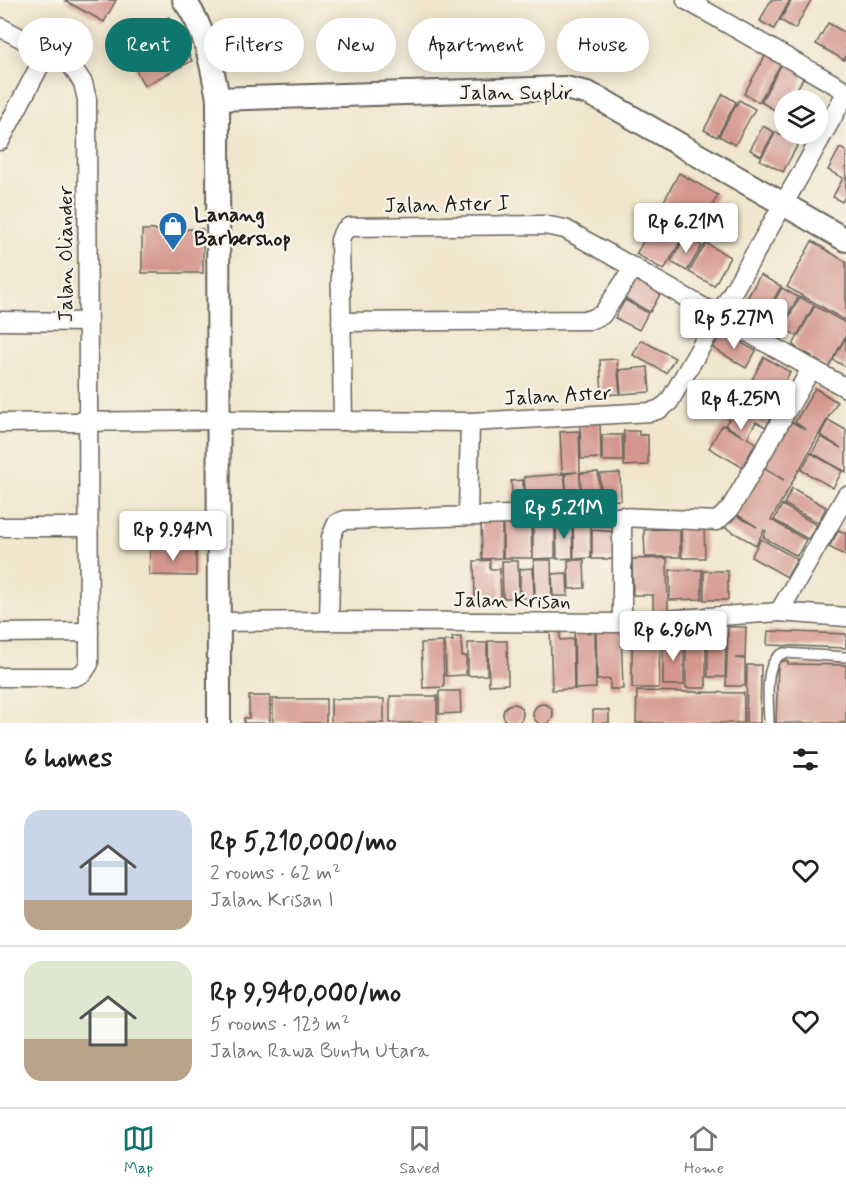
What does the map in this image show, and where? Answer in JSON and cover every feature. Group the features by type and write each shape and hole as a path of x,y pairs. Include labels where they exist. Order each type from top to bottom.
{"street":[{"path":"184,0 194,13 212,63 218,99 219,723"},
{"path":"686,0 846,92"},
{"name":"Jalan Oliander","path":"0,27 18,37"},
{"path":"0,141 36,72"},
{"name":"Jalan Oliander","path":"0,677 74,677 83,673 89,664 87,99 77,72"},
{"name":"Jalan Suplir","path":"218,99 565,88 577,90 602,100 846,240"},
{"name":"Jalan Aster","path":"0,423 217,420 470,422 651,412 660,409 669,402 846,92"},
{"name":"Jalan Aster I","path":"343,421 340,240 343,232 349,227 555,225 578,234 846,388"},
{"path":"341,322 589,320 602,315 634,267"},
{"path":"0,321 88,322"},
{"path":"329,621 331,537 337,523 345,520 468,515 622,516 712,522 722,518 730,509 811,369"},
{"path":"468,515 470,422"},
{"path":"779,612 846,496"},
{"path":"622,516 622,623"},
{"path":"0,527 89,527"},
{"name":"Jalan Krisan","path":"218,622 622,623 779,612 846,617"},
{"path":"0,633 89,632"}],"lane":[{"path":"769,723 770,668 778,655 784,653 846,657"}],"building":[{"path":"64,0 116,0 104,22"},
{"path":"771,0 790,0 774,29 760,21"},
{"path":"792,0 811,0 795,29 780,20"},
{"path":"828,23 846,33 844,60 816,44"},
{"path":"768,51 783,60 759,102 744,94"},
{"path":"784,60 807,71 797,90 774,90 774,110 761,102"},
{"path":"137,72 171,72 144,86"},
{"path":"723,94 736,102 717,137 704,130"},
{"path":"739,100 755,109 735,145 719,136"},
{"path":"763,126 774,132 761,156 750,150"},
{"path":"774,136 774,144 798,144 783,172 760,160"},
{"path":"840,148 846,151 846,194 842,202 833,197 843,178 828,170"},
{"path":"679,173 718,195 703,223 664,201"},
{"path":"658,216 686,232 664,270 636,254"},
{"name":"Lanang Barbershop","path":"203,229 203,273 142,273 142,230"},
{"path":"685,236 702,246 687,271 671,262"},
{"path":"812,241 846,262 846,321 787,287"},
{"path":"706,243 730,257 714,286 689,272"},
{"path":"760,275 781,286 764,318 743,306"},
{"path":"630,276 661,293 650,312 619,295"},
{"path":"782,288 798,297 781,327 765,318"},
{"path":"800,297 814,305 797,336 783,328"},
{"path":"625,300 648,313 639,330 615,318"},
{"path":"815,306 846,323 846,335 828,368 810,358 812,356 806,353 804,357 795,352 797,348 793,345"},
{"path":"722,332 756,351 746,368 713,348"},
{"path":"846,337 846,367 833,360"},
{"path":"641,340 675,358 666,373 633,355"},
{"path":"764,357 790,372 779,392 784,395 776,410 745,393"},
{"path":"617,359 620,394 602,395 600,360"},
{"path":"648,367 650,392 621,394 619,370"},
{"path":"815,388 837,402 771,520 806,540 797,556 763,537 766,531 764,530 756,545 722,526 730,512 757,527 731,511 758,465 784,480 760,465 785,418 806,430 795,422"},
{"path":"745,395 775,411 766,427 756,422 747,438 756,443 742,467 709,448 722,425 744,437 725,425"},
{"path":"828,420 846,430 846,472 812,453 821,437 841,448 820,435"},
{"path":"600,421 601,458 581,459 580,422"},
{"path":"579,431 581,508 567,509 567,504 546,506 545,502 526,504 524,477 564,474 567,498 565,474 577,472 562,473 560,432"},
{"path":"624,431 639,431 639,435 648,435 648,465 624,466"},
{"path":"602,435 622,435 623,461 602,461"},
{"path":"811,453 842,471 833,488 801,470"},
{"path":"598,472 601,507 582,508 580,473"},
{"path":"620,473 621,500 601,501 600,474"},
{"path":"523,480 524,501 513,502 511,481"},
{"path":"792,488 826,507 818,523 784,504"},
{"path":"782,505 817,525 808,539 774,520"},
{"path":"502,521 502,558 482,559 481,522"},
{"path":"503,521 531,521 532,558 503,558"},
{"path":"533,522 555,522 555,558 533,559"},
{"path":"556,522 572,522 573,558 557,559"},
{"path":"573,522 591,522 591,558 574,559"},
{"path":"681,528 704,528 705,558 682,558"},
{"path":"680,529 680,557 645,557 644,530"},
{"path":"592,530 617,532 618,559 592,559"},
{"path":"839,530 846,534 846,556 829,547"},
{"path":"761,539 797,559 787,577 751,557"},
{"path":"150,549 196,549 196,576 149,575"},
{"path":"667,558 668,610 653,610 653,595 633,595 632,559"},
{"path":"490,560 490,569 500,569 501,598 475,599 474,561"},
{"path":"534,560 551,560 552,599 535,599"},
{"path":"568,560 584,560 585,588 569,589"},
{"path":"502,561 518,561 519,598 503,598"},
{"path":"533,568 534,598 520,598 520,569"},
{"path":"670,570 702,570 702,599 670,600"},
{"path":"704,571 728,571 728,600 704,600"},
{"path":"567,573 568,596 553,596 552,574"},
{"path":"550,627 560,627 560,640 573,639 574,689 552,690"},
{"path":"632,627 660,627 659,688 632,688"},
{"path":"728,627 746,627 745,658 735,658 745,659 745,686 726,686"},
{"path":"621,628 623,689 610,689 610,679 597,680 596,629"},
{"path":"574,629 595,629 596,688 575,689"},
{"path":"768,631 846,634 846,648 767,645"},
{"path":"452,637 461,637 462,656 466,656 466,675 446,676 445,641 453,641"},
{"path":"663,637 684,640 684,685 663,685"},
{"path":"708,640 726,640 725,677 708,677"},
{"path":"488,641 507,641 508,684 489,685"},
{"path":"443,642 444,687 423,688 421,643"},
{"path":"468,643 487,643 487,675 468,676"},
{"path":"686,643 706,643 706,688 686,688"},
{"path":"778,661 788,661 788,664 846,665 846,723 776,723"},
{"path":"747,665 761,665 760,723 746,723"},
{"path":"439,691 460,691 461,713 439,714"},
{"path":"637,691 744,693 744,723 636,723"},
{"path":"249,696 270,696 270,723 244,723 244,718 249,718"},
{"path":"390,696 437,696 437,723 390,723"},
{"path":"273,699 326,699 326,723 273,723"},
{"path":"331,699 384,699 384,723 331,723"},
{"path":"509,705 517,705 522,710 522,718 517,723 509,723 504,718 504,710"},
{"path":"539,705 547,705 552,710 552,718 547,723 539,723 534,718 534,710"},
{"path":"593,710 609,710 609,723 593,723"}],"place":[{"name":"Lanang Barbershop","path":"173,252"}]}
